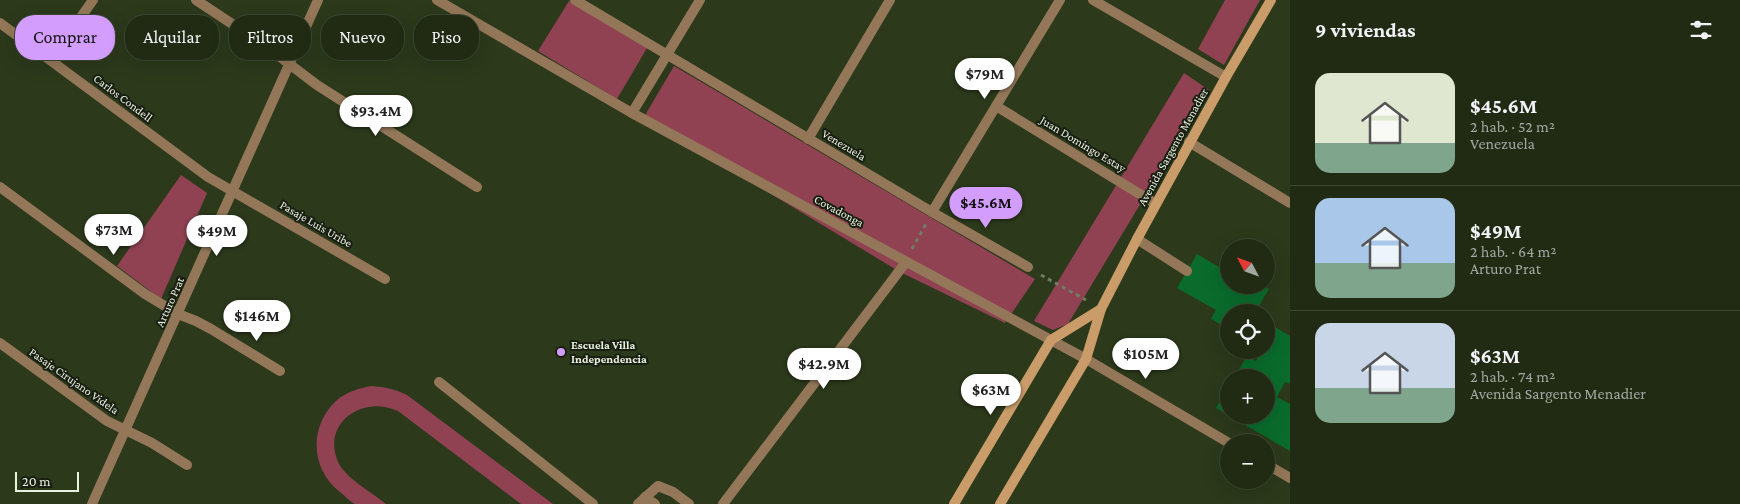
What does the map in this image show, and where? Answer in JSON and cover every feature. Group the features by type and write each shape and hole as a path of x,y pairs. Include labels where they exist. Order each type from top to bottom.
{"main road":[{"name":"Avenida Sargento Menadier","path":"1000,504 1086,359 1101,309 1137,239 1189,142 1271,0"},
{"path":"954,504 1051,340 1101,309"}],"street":[{"path":"82,15 93,0"},
{"path":"196,0 318,85 477,186"},
{"name":"Arturo Prat","path":"92,504 318,0"},
{"name":"Covadonga","path":"437,0 632,113 1086,359 1220,437"},
{"name":"Venezuela","path":"575,0 1028,267"},
{"path":"632,113 700,0"},
{"path":"808,139 890,0"},
{"path":"932,212 1060,0"},
{"path":"1094,0 1226,77"},
{"name":"Carlos Condell","path":"0,22 15,33"},
{"name":"Carlos Condell","path":"50,60 208,177 233,191"},
{"name":"Juan Domingo Estay","path":"996,106 1156,204"},
{"path":"1189,142 1290,203"},
{"path":"0,187 145,294 178,314 204,325 280,371"},
{"name":"Pasaje Luis Uribe","path":"233,191 386,279"},
{"path":"1137,239 1187,271"},
{"path":"723,504 906,262"},
{"name":"Pasaje Cirujano Videla","path":"0,343 88,409 188,465"},
{"path":"439,382 593,504"},
{"path":"1275,469 1290,478"},
{"path":"642,500 658,486 674,492 689,504"},
{"path":"642,500 655,504"}],"path":[{"path":"906,262 932,212"},
{"path":"1028,267 1101,309"}],"shaded area":[{"path":"1225,0 1260,0 1224,65 1198,49"},
{"path":"569,1 647,48 617,99 538,51"},
{"path":"674,66 1035,279 1005,323 900,272 644,117"},
{"path":"1184,73 1209,90 1068,324 1053,330 1034,321"},
{"path":"181,175 207,193 161,299 117,266"},
{"path":"372,386 398,391 407,395 553,504 521,504 398,411 384,407 358,410 348,416 340,426 335,437 335,450 343,470 386,504 353,503 330,483 323,472 318,460 317,435 327,411 336,401 353,391"}],"building":[{"path":"1197,254 1220,268 1220,294 1266,294 1260,304 1220,304 1220,324 1211,319 1216,310 1177,288"},
{"path":"1275,327 1290,336 1290,384 1285,382 1277,397 1290,404 1290,451 1275,442 1275,434 1261,434 1244,424 1275,424 1275,369 1239,369 1245,359 1256,361 1257,359 1275,359"},
{"path":"1220,402 1220,410 1216,408"}],"place":[{"name":"Escuela Villa Independencia","path":"561,352"}]}
